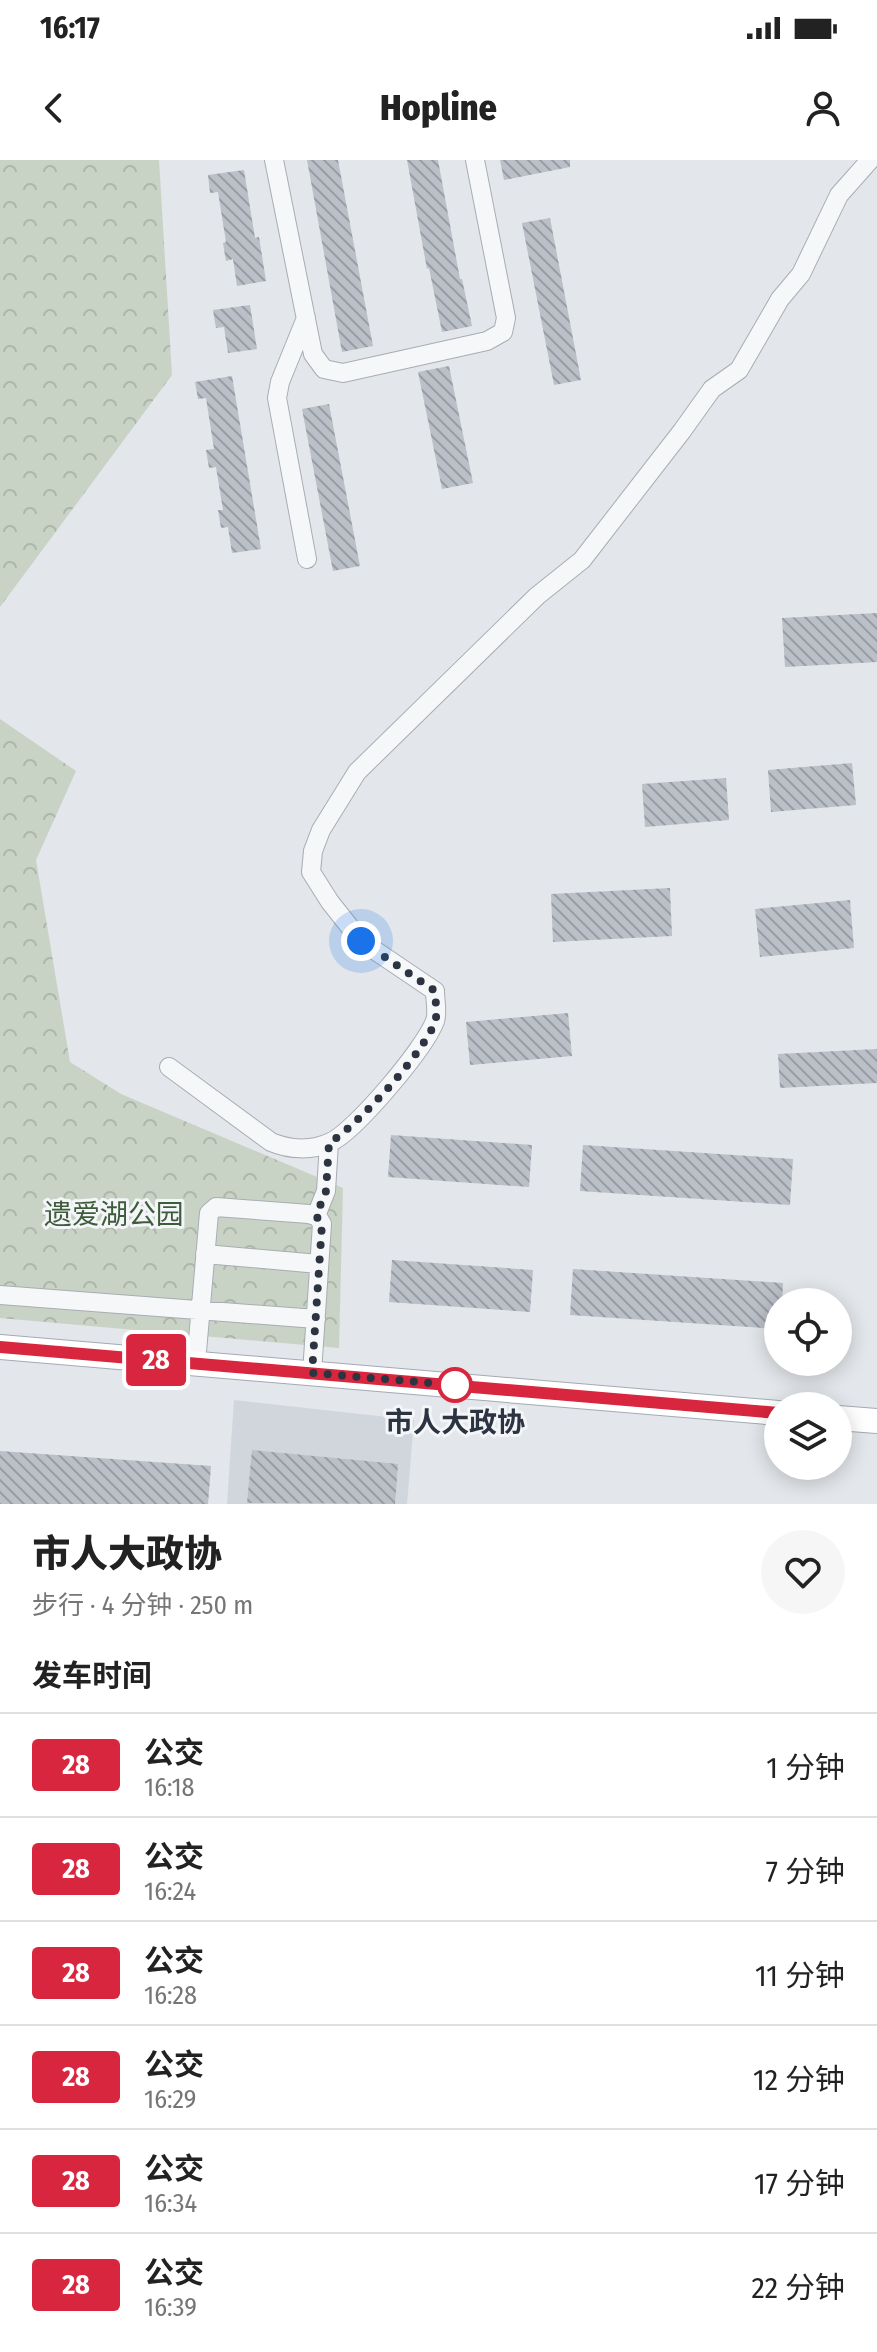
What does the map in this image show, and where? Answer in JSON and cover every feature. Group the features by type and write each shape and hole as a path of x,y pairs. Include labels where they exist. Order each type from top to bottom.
{"main road":[{"path":"0,1347 764,1412"},
{"path":"852,1419 877,1421"}],"lane":[{"path":"274,160 313,354 324,369 343,373 487,341 503,332 506,318 475,160"},
{"path":"169,1067 271,1142 291,1150 329,1143 347,1132 407,1065 436,1020 435,991 361,941 330,902 311,872 313,851 321,830 357,772 537,596 582,560 712,389 739,370 780,299 801,274 839,195 870,160"},
{"path":"306,318 280,382 277,398 307,559"},
{"path":"316,1216 326,1191 329,1143"},
{"path":"196,1363 208,1217 216,1207 316,1216 322,1224 312,1373"},
{"path":"205,1254 319,1264"},
{"path":"0,1295 316,1319"}],"shaded area":[{"path":"234,1400 414,1420 407,1504 227,1504"}],"green space":[{"path":"0,160 159,160 172,375 0,607"},
{"name":"遗爱湖公园","path":"0,719 76,771 36,860 70,1062 121,1094 343,1188 339,1348 0,1318"}],"building":[{"path":"307,160 338,160 373,346 342,352"},
{"path":"407,160 438,160 472,326 442,332"},
{"path":"500,160 570,160 570,167 504,180"},
{"path":"244,170 255,238 259,237 266,281 237,286 233,259 226,261 218,192 210,193 208,175"},
{"path":"550,218 581,380 554,385 522,223"},
{"path":"250,305 257,349 228,353 224,327 216,328 213,310"},
{"path":"449,366 473,483 442,489 418,372"},
{"path":"232,376 261,549 232,553 228,527 221,528 218,510 223,510 216,467 209,468 206,450 214,449 206,398 198,399 195,382"},
{"path":"329,404 360,566 333,571 302,409"},
{"path":"877,613 877,662 785,667 782,618"},
{"path":"852,763 856,805 771,812 768,770"},
{"path":"726,778 729,820 645,827 642,784"},
{"path":"670,888 672,936 553,942 551,894"},
{"path":"850,900 854,948 760,957 755,909"},
{"path":"568,1013 572,1056 470,1065 466,1022"},
{"path":"877,1049 877,1083 780,1088 778,1054"},
{"path":"391,1135 532,1145 529,1187 388,1177"},
{"path":"583,1145 793,1159 790,1205 580,1191"},
{"path":"392,1260 533,1270 530,1312 389,1302"},
{"path":"573,1269 783,1283 783,1288 764,1288 764,1328 570,1315"},
{"path":"252,1450 398,1464 395,1504 247,1503"},
{"path":"0,1451 211,1466 208,1504 0,1504"}],"bus line":[{"name":"28","path":"0,1347 764,1412"}],"place":[{"name":"市人大政协","path":"455,1385"}],"route":[{"path":"361,941 435,991 436,1020 407,1065 347,1132 329,1143 326,1191 316,1216 322,1224 312,1373 468,1386 455,1385"}]}
